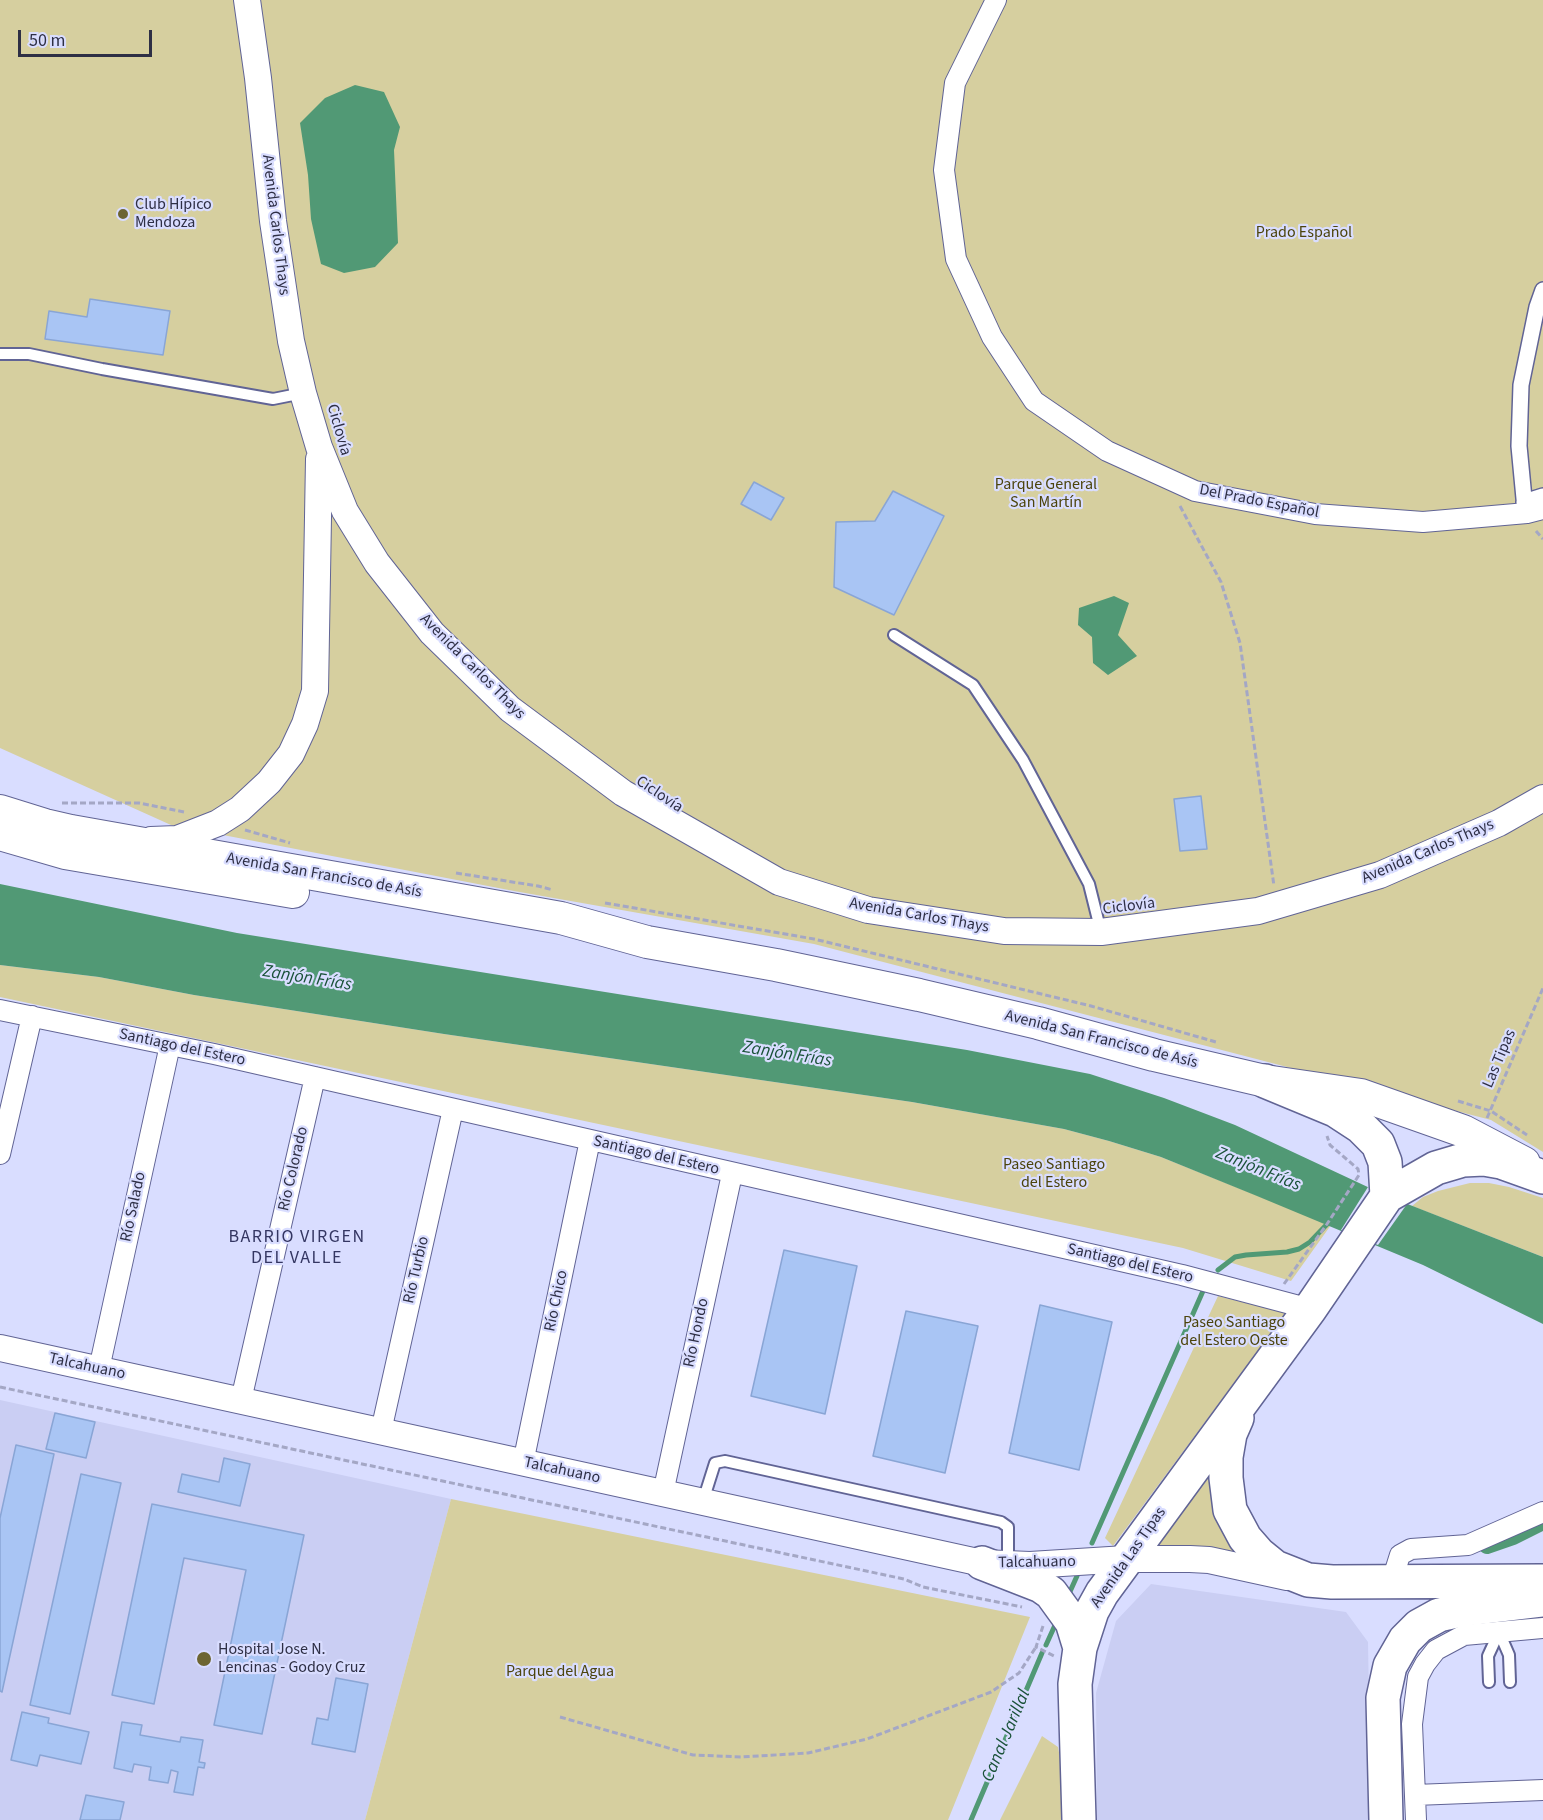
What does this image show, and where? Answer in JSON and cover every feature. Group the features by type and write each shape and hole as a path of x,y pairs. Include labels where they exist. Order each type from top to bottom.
{"highway":[{"path":"1265,1081 1335,1110 1361,1127 1378,1144 1385,1162 1387,1196 1436,1168 1463,1160 1484,1159 1501,1162 1543,1175"},
{"name":"Avenida Las Tipas","path":"1078,1820 1076,1684 1069,1653 1102,1593 1310,1309 1387,1196"},
{"name":"Avenida Las Tipas","path":"1249,1392 1227,1445 1226,1478 1230,1510 1245,1538 1259,1554 1275,1567 1308,1580"},
{"path":"995,1564 1051,1593 1072,1622 1069,1653"},
{"path":"1308,1580 1356,1583 1543,1581"},
{"path":"1386,1820 1383,1698 1390,1666 1405,1640 1419,1626 1439,1614 1543,1600"}],"main road":[{"name":"Avenida San Francisco de Asís","path":"0,811 45,825 131,842 561,918 647,942 776,965 919,995 1265,1081 1361,1095 1463,1131 1543,1175"},
{"name":"Avenida San Francisco de Asís","path":"0,834 65,853 128,865 533,933 647,942"}],"street":[{"name":"Avenida Carlos Thays","path":"247,0 273,220 291,341 319,447 345,511 377,562 432,633 510,709 623,793 779,882 868,910 1004,931 1101,932 1258,911 1380,875 1499,823 1543,798"},
{"name":"Del Prado Español","path":"996,0 955,83 944,170 956,259 992,338 1034,401 1107,451 1195,491 1315,514 1423,522 1531,508"},
{"path":"1531,508 1519,446 1521,385 1537,307 1543,290"},
{"name":"Avenida Carlos Thays","path":"131,842 177,839 218,823 240,809 269,782 291,754 305,724 315,691 319,447"},
{"path":"1531,508 1543,496"},
{"name":"Santiago del Estero","path":"0,1010 315,1077 1182,1275 1310,1309"},
{"path":"0,1154 32,1016"},
{"name":"Río Salado","path":"99,1369 170,1045"},
{"name":"Río Colorado","path":"240,1400 315,1077"},
{"name":"Río Turbio","path":"381,1431 453,1109"},
{"name":"Río Chico","path":"523,1462 590,1140"},
{"name":"Río Hondo","path":"663,1493 732,1174"},
{"name":"Talcahuano","path":"0,1347 995,1564 1030,1566 1126,1559"},
{"path":"1398,1582 1395,1571 1400,1555 1411,1549 1468,1545 1543,1512"},
{"path":"1126,1559 1209,1560 1279,1576 1308,1580"},
{"path":"1416,1820 1412,1724 1418,1677 1425,1664 1436,1650 1464,1635 1543,1628"},
{"path":"1415,1795 1543,1790"}],"lane":[{"path":"0,354 29,354 273,399 303,393"},
{"path":"894,635 972,685 1023,760 1089,884 1101,932"},
{"path":"703,1502 715,1463 725,1461 1001,1522 1008,1527 995,1564"},
{"path":"1499,1632 1509,1655 1510,1682"},
{"path":"1489,1682 1488,1656 1499,1632"}],"path":[{"path":"1166,478 1221,582 1240,643 1276,905"},
{"name":"Las Tipas","path":"1478,1138 1543,988"},
{"path":"1327,1224 1356,1181"},
{"path":"0,1387 904,1579 923,1587 1025,1608"},
{"path":"560,1717 693,1755 741,1757 808,1753 867,1739 992,1692 1019,1673 1036,1647 1043,1624"},
{"path":"1036,1647 1069,1653"}],"shaded area":[{"name":"Hospital Jose N. Lencinas - Godoy Cruz","path":"0,1400 451,1499 365,1820 0,1820"},
{"path":"1151,1584 1346,1612 1368,1642 1371,1820 1097,1820 1096,1693 1116,1621"}],"green space":[{"name":"Parque General San Martín","path":"0,0 1543,0 1543,1152 1491,1120 814,944 514,891 171,825 0,748"},
{"name":"Paseo Santiago del Estero","path":"0,965 99,977 194,995 444,1034 912,1102 1064,1129 1161,1157 1331,1225 1291,1281 1183,1248 0,997"},
{"path":"1470,1183 1489,1183 1509,1187 1543,1198 1543,1257 1412,1206 1423,1197 1438,1191"},
{"name":"Paseo Santiago del Estero Oeste","path":"1218,1296 1286,1313 1113,1546 1105,1538"},
{"path":"1213,1470 1245,1555 1155,1549"},
{"name":"Parque del Agua","path":"451,1499 1030,1617 948,1820 365,1820"},
{"path":"1042,1736 1058,1747 1062,1769 1063,1820 1000,1820"}],"water":[{"path":"355,85 384,92 400,127 394,150 398,243 375,267 344,273 321,264 311,219 308,175 300,123 325,98"},
{"path":"1114,596 1129,603 1118,635 1137,656 1108,675 1093,663 1092,637 1078,625 1079,608"},
{"name":"Zanjón Frías","path":"0,884 237,933 967,1050 1090,1074 1164,1098 1235,1125 1387,1196 1543,1257 1543,1324 1423,1265 1257,1196 1161,1157 1064,1129 912,1102 444,1034 194,995 99,977 0,965"}],"pier":[{"path":"1368,1187 1407,1204 1378,1245 1341,1230"}],"building":[{"path":"90,299 170,311 163,355 45,339 49,311 87,317"},
{"path":"754,482 784,498 771,520 741,504"},
{"path":"893,491 944,516 894,615 834,587 836,522 875,521"},
{"path":"1201,796 1207,849 1180,851 1174,799"},
{"path":"784,1250 857,1266 825,1414 751,1396"},
{"path":"1040,1305 1112,1322 1079,1470 1009,1453"},
{"path":"906,1311 978,1326 945,1473 873,1456"},
{"path":"55,1413 95,1422 86,1458 46,1449"},
{"path":"16,1445 54,1454 2,1692 0,1691 0,1518"},
{"path":"224,1458 250,1464 240,1506 178,1492 182,1474 219,1482"},
{"path":"81,1474 121,1483 70,1714 30,1705"},
{"path":"152,1504 304,1535 262,1734 214,1725 246,1570 184,1558 154,1704 112,1695"},
{"path":"336,1678 368,1684 355,1752 312,1744 317,1718 328,1720"},
{"path":"22,1712 49,1718 48,1723 89,1732 81,1764 40,1755 37,1766 11,1760"},
{"path":"122,1722 142,1725 140,1735 180,1742 181,1737 203,1740 199,1762 205,1763 204,1768 198,1767 193,1795 174,1792 178,1772 171,1770 168,1783 149,1780 151,1767 134,1764 132,1772 114,1768"},
{"path":"86,1795 124,1802 120,1820 80,1820"}],"waterway":[{"path":"1218,1270 1235,1257 1299,1249 1310,1242 1332,1219"},
{"path":"1092,1543 1203,1291"},
{"name":"Canal Jarillal","path":"1487,1545 1513,1536 1541,1522"},
{"name":"Canal Jarillal","path":"1068,1596 1077,1576"},
{"name":"Canal Jarillal","path":"1046,1645 1056,1623"},
{"name":"Canal Jarillal","path":"971,1820 1042,1653"}],"place":[{"name":"Club Hípico Mendoza","path":"123,214"},
{"name":"Hospital Jose N. Lencinas - Godoy Cruz","path":"204,1659"}],"district":[{"name":"BARRIO VIRGEN DEL VALLE","path":"297,1248"}],"park label":[{"name":"Prado Español","path":"1304,233"}]}
